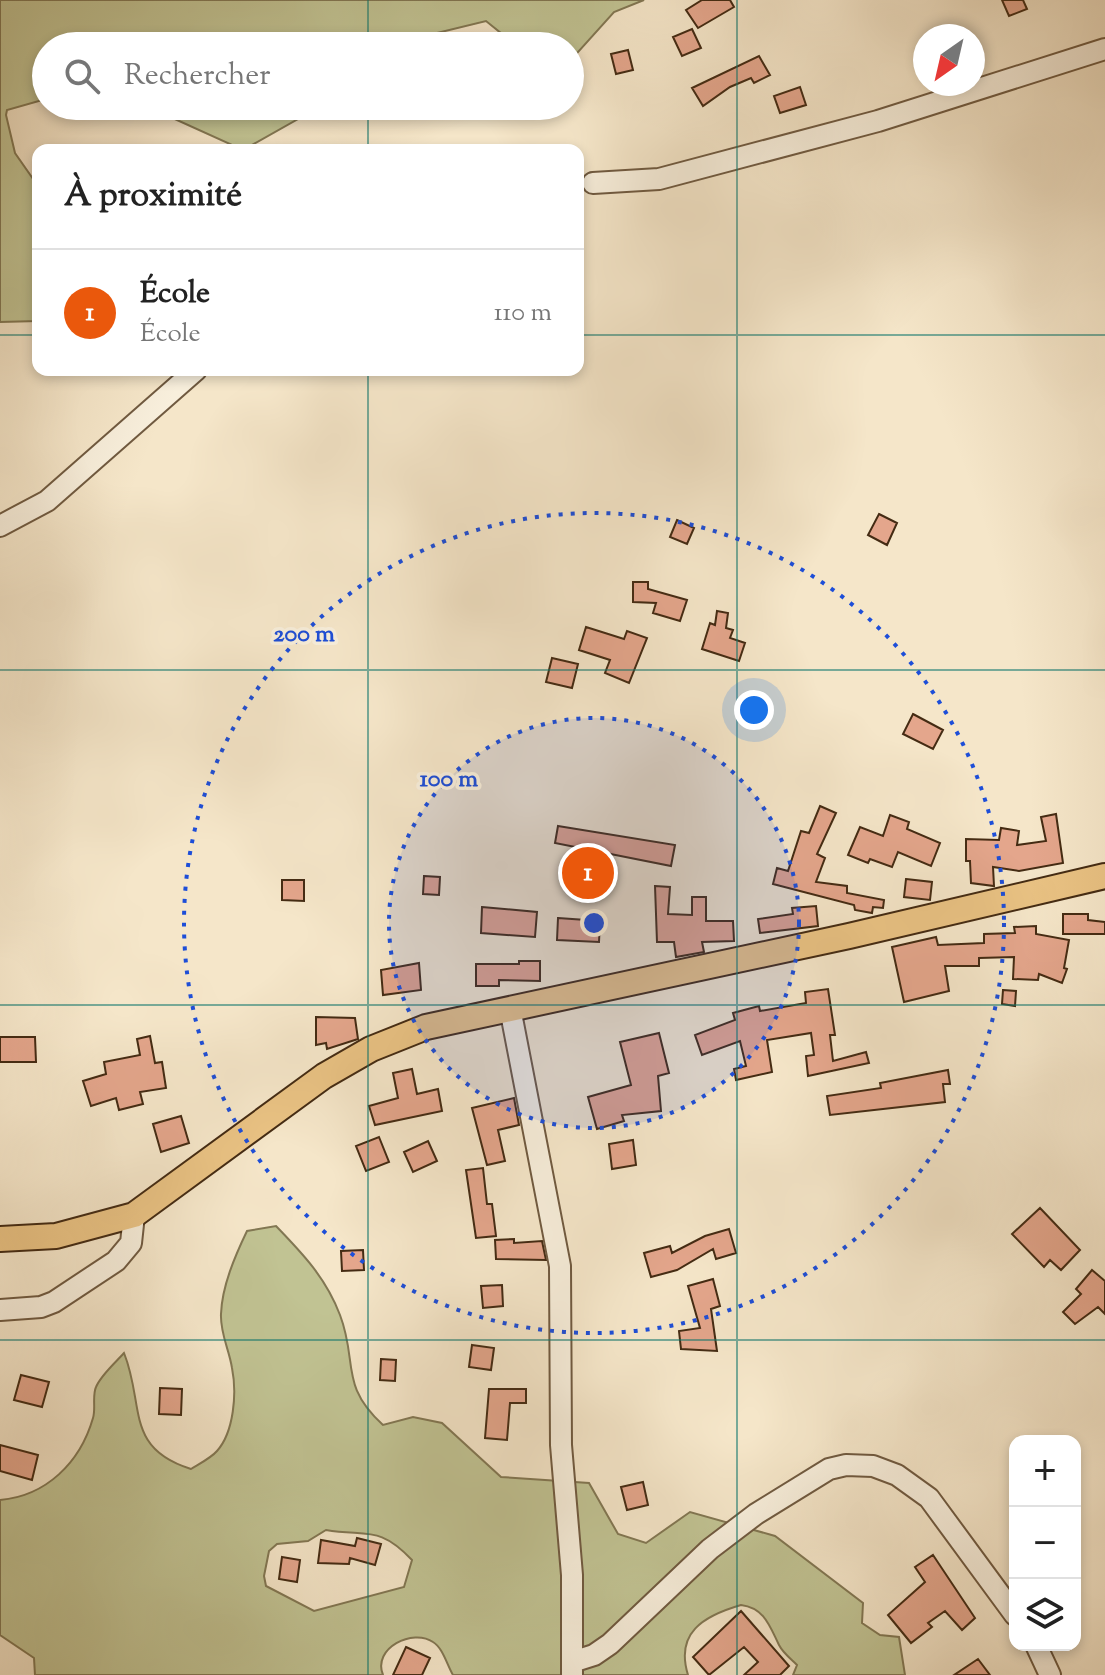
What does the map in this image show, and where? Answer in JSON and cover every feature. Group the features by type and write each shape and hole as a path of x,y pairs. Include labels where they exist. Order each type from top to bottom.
{"main road":[{"path":"0,1239 56,1236 134,1215 350,1060 426,1027 849,936 1105,876"}],"street":[{"path":"593,183 659,179 878,121 1105,49"},
{"path":"0,526 47,501 189,376"},
{"path":"510,1008 560,1266 561,1445 572,1575 572,1668"},
{"path":"0,1310 41,1307 54,1302 116,1261 131,1243 134,1215"},
{"path":"572,1668 601,1651 698,1560 756,1514 829,1469 846,1465 873,1466 897,1475 929,1498 1009,1607"},
{"path":"1039,1651 1050,1675"}],"green space":[{"path":"0,0 644,0 614,12 584,45 584,32 500,32 486,21 441,32 32,32 32,103 7,110 6,115 15,153 32,177 32,321 0,322"},
{"path":"177,120 296,120 254,144 230,144"},
{"path":"276,1226 321,1278 340,1315 360,1398 383,1425 413,1417 442,1423 501,1477 589,1483 618,1534 646,1543 690,1512 775,1536 863,1603 862,1623 880,1635 899,1637 905,1675 793,1675 797,1665 781,1648 766,1619 756,1610 741,1605 715,1615 695,1628 685,1648 688,1675 453,1675 442,1652 433,1642 415,1637 396,1643 383,1656 383,1675 35,1675 34,1658 0,1635 0,1500 32,1492 70,1463 93,1418 96,1387 124,1353 140,1423 155,1449 191,1469 217,1451 231,1423 234,1400 232,1368 222,1328 222,1303 230,1271 247,1231","holes":["326,1530 372,1534 401,1549 412,1560 404,1587 314,1611 266,1586 264,1576 269,1551 277,1544 308,1541"]}],"building":[{"path":"702,0 730,0 734,7 698,28 686,10"},
{"path":"1002,0 1023,0 1027,9 1009,16"},
{"path":"692,29 701,48 682,56 673,37"},
{"path":"628,50 633,70 616,74 611,54"},
{"path":"759,56 770,75 754,83 751,78 730,87 703,106 692,88"},
{"path":"800,87 806,105 780,113 774,96"},
{"path":"879,514 897,523 887,545 868,535"},
{"path":"677,520 694,528 687,544 670,537"},
{"path":"633,582 648,582 648,589 687,600 680,621 653,613 656,603 633,602"},
{"path":"717,611 728,613 726,628 733,630 730,638 745,643 739,661 702,649 710,623 715,625"},
{"path":"586,627 624,639 627,631 647,638 629,683 605,673 610,660 579,650"},
{"path":"552,658 578,664 572,688 546,682"},
{"path":"913,714 943,730 933,749 903,734"},
{"path":"820,806 836,813 817,854 825,858 816,882 847,886 847,893 884,900 883,908 873,907 872,913 855,910 854,905 773,884 777,868 788,871 801,831 809,833"},
{"path":"1056,814 1063,863 1019,871 993,867 994,886 971,883 970,861 966,861 966,839 999,840 1001,828 1019,831 1017,845 1046,841 1041,817"},
{"path":"890,815 909,822 907,829 940,843 931,866 898,852 892,867 870,859 868,863 848,855 860,827 883,836"},
{"path":"558,826 675,845 671,866 555,843"},
{"path":"424,876 440,877 439,895 423,894"},
{"path":"906,879 932,882 930,900 904,897"},
{"path":"282,880 304,880 304,901 282,900"},
{"path":"655,886 670,887 668,914 692,915 692,897 706,897 706,921 733,921 734,941 702,942 704,952 676,957 674,942 657,942"},
{"path":"816,906 818,926 760,933 758,919 793,914 792,908"},
{"path":"482,907 537,912 535,937 481,933"},
{"path":"1063,914 1088,914 1088,920 1105,922 1105,934 1063,934"},
{"path":"558,918 600,921 599,942 557,940"},
{"path":"1036,926 1036,934 1069,940 1064,968 1067,969 1062,983 1039,974 1038,980 1013,979 1014,957 979,958 979,966 945,966 949,991 904,1002 892,947 936,937 938,945 984,943 984,934 1015,933 1014,927"},
{"path":"519,961 540,961 540,981 499,980 499,986 476,986 476,964 519,964"},
{"path":"419,963 421,990 383,995 381,970"},
{"path":"828,989 835,1035 830,1035 833,1061 866,1052 869,1063 808,1076 806,1056 814,1055 811,1033 767,1040 772,1072 736,1080 734,1069 746,1066 740,1041 702,1055 695,1035 735,1020 733,1013 759,1006 760,1011 806,1003 805,992"},
{"path":"1003,990 1016,991 1015,1006 1002,1004"},
{"path":"316,1017 355,1018 358,1039 327,1049 326,1043 316,1045"},
{"path":"659,1033 669,1073 658,1076 661,1111 622,1115 624,1121 597,1129 588,1097 631,1085 620,1042"},
{"path":"150,1036 155,1063 162,1062 166,1088 140,1092 143,1104 119,1110 116,1098 91,1106 83,1081 106,1074 104,1062 140,1055 137,1039"},
{"path":"0,1037 35,1037 36,1062 0,1062"},
{"path":"412,1069 417,1094 438,1089 442,1111 375,1125 369,1106 398,1098 393,1073"},
{"path":"948,1070 950,1084 943,1084 945,1102 830,1115 827,1096 881,1088 880,1083"},
{"path":"514,1098 519,1125 498,1130 505,1161 487,1165 472,1108"},
{"path":"181,1116 189,1143 161,1152 153,1124"},
{"path":"379,1137 389,1162 366,1171 356,1146"},
{"path":"633,1140 636,1165 612,1169 609,1144"},
{"path":"428,1141 437,1161 413,1172 404,1152"},
{"path":"483,1168 487,1204 492,1204 496,1236 476,1238 466,1170"},
{"path":"1040,1208 1080,1250 1061,1270 1050,1260 1044,1267 1012,1234"},
{"path":"729,1229 736,1253 716,1259 713,1249 677,1270 651,1277 644,1253 670,1246 672,1253 705,1236"},
{"path":"514,1239 514,1243 542,1241 546,1260 496,1259 495,1240"},
{"path":"363,1250 364,1270 342,1271 341,1251"},
{"path":"1092,1270 1105,1281 1105,1314 1098,1307 1075,1324 1063,1312 1081,1294 1076,1289"},
{"path":"713,1279 720,1306 711,1309 717,1351 681,1349 679,1331 700,1328 688,1286"},
{"path":"502,1285 503,1306 483,1308 481,1286"},
{"path":"472,1345 494,1348 491,1370 469,1367"},
{"path":"381,1359 396,1360 395,1381 380,1380"},
{"path":"21,1375 49,1382 42,1407 14,1400"},
{"path":"160,1388 182,1389 181,1415 159,1414"},
{"path":"489,1389 526,1389 526,1403 510,1403 507,1440 485,1438"},
{"path":"0,1445 38,1455 32,1480 0,1471"},
{"path":"643,1482 648,1505 627,1510 621,1487"},
{"path":"357,1538 381,1544 375,1565 350,1558 349,1564 318,1563 321,1540 355,1546"},
{"path":"933,1555 975,1618 962,1630 945,1611 928,1623 932,1627 911,1643 888,1615 925,1582 915,1567"},
{"path":"282,1557 300,1560 297,1582 279,1579"},
{"path":"741,1611 789,1666 780,1675 744,1675 758,1662 744,1647 709,1675 693,1657"},
{"path":"406,1647 430,1658 422,1675 393,1675"},
{"path":"978,1659 990,1675 954,1675"}],"place":[{"name":"École","path":"588,873"}]}
